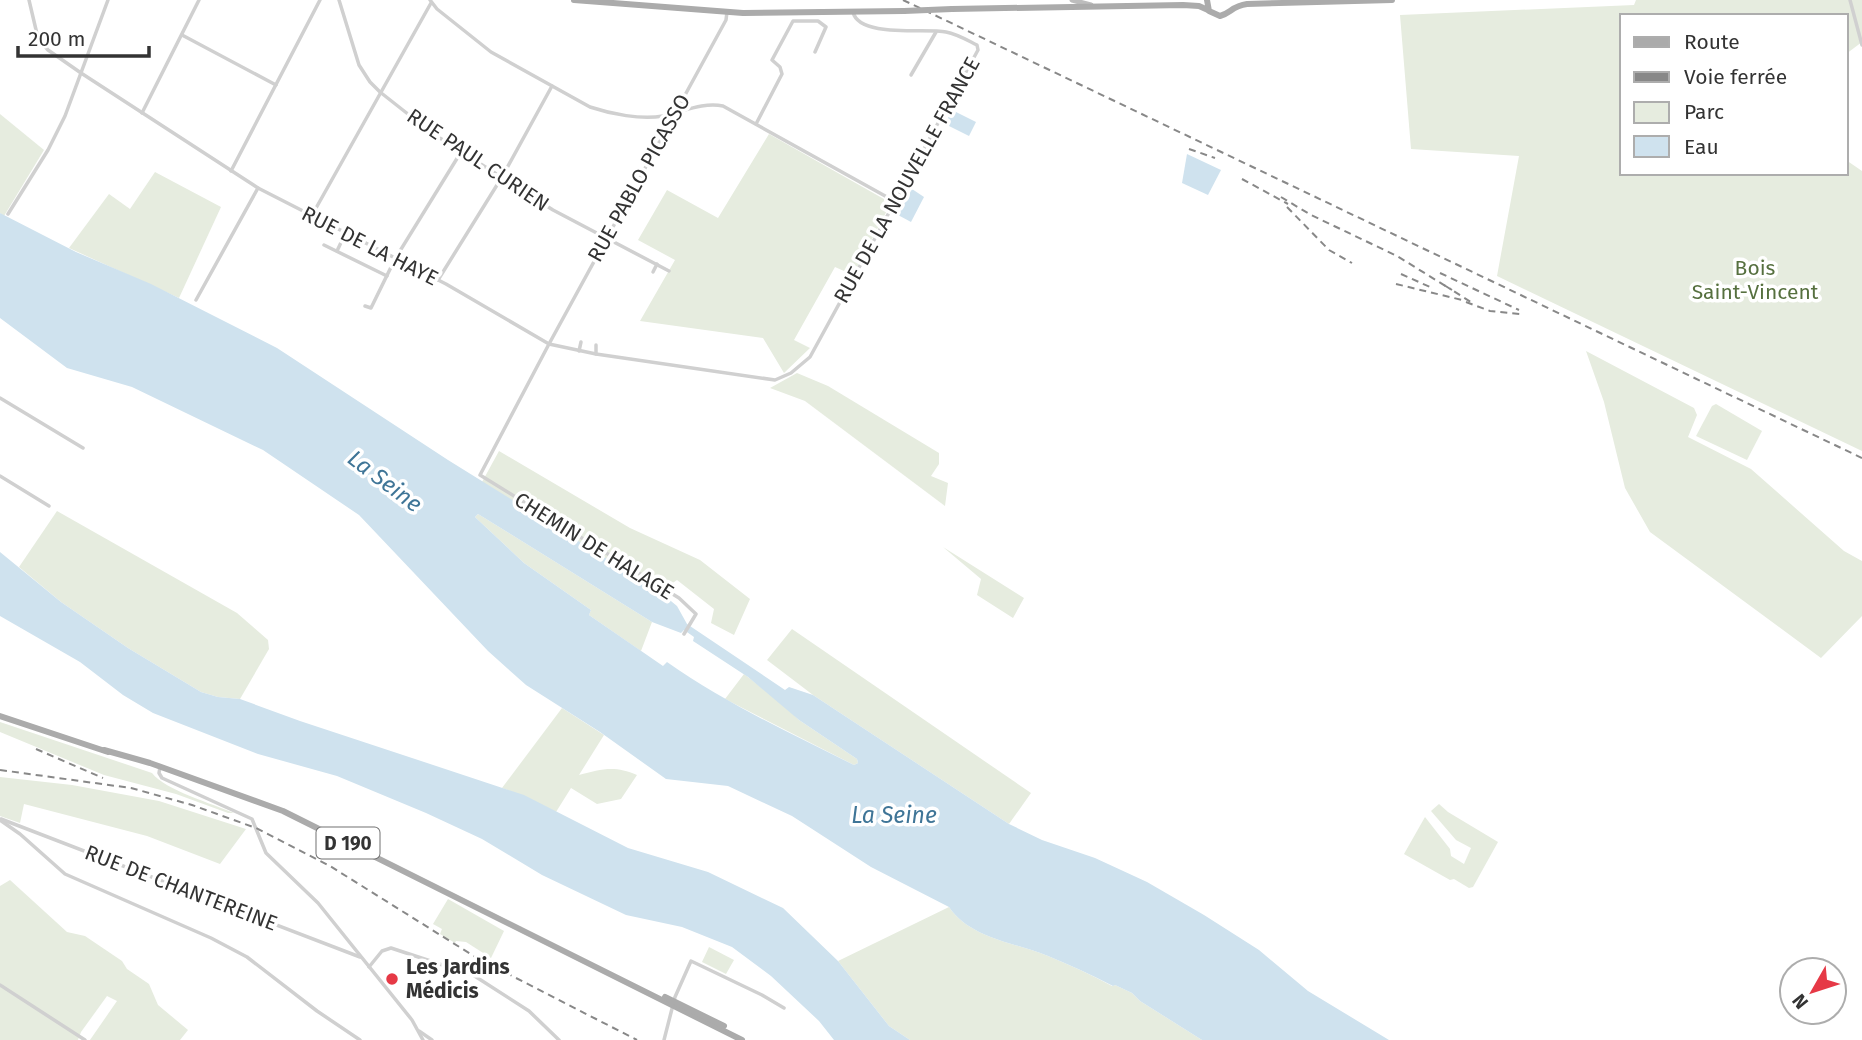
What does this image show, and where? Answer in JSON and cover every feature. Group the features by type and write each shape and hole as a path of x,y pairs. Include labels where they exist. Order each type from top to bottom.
{"main road":[{"path":"574,0 727,12 1035,9 1054,5 1195,5 1220,16 1247,4 1392,0"},
{"path":"1035,9 1040,0"},
{"path":"1047,0 1054,5"},
{"path":"1072,0 1091,5"},
{"path":"1147,5 1200,0"},
{"path":"1207,0 1209,10"},
{"path":"1231,9 1232,0"},
{"path":"1281,0 1315,2"},
{"name":"D 190","path":"0,716 287,812 751,1040"},
{"name":"D 190","path":"673,1003 742,1040"}],"street":[{"name":"RUE DE LA HAYE","path":"29,0 41,43 48,51 81,73 258,188 438,280 549,344 596,354 775,380"},
{"path":"8,214 58,131 107,0"},
{"path":"142,113 199,0"},
{"path":"231,171 320,0"},
{"name":"RUE PAUL CURIEN","path":"339,0 359,65 380,92 423,127 553,210 669,271"},
{"path":"1850,0 1862,45"},
{"path":"311,217 430,2 491,52 600,110 651,117 712,104 723,106 896,202"},
{"name":"RUE PABLO PICASSO","path":"480,475 726,20 727,12"},
{"name":"RUE DE LA NOUVELLE FRANCE","path":"775,380 791,373 810,357 978,50 977,45 962,37 937,31 877,28 858,20 853,12"},
{"path":"756,124 782,74 780,67 772,60 793,21 818,21 826,27 814,52"},
{"path":"911,75 937,31"},
{"path":"182,34 276,85"},
{"path":"438,280 502,177 552,86"},
{"path":"365,306 371,308 395,259 461,152"},
{"path":"196,300 258,188"},
{"path":"337,251 345,234"},
{"path":"324,245 387,276"},
{"path":"653,272 657,264"},
{"path":"579,351 581,342"},
{"path":"596,345 596,354"},
{"path":"0,398 83,448"},
{"name":"CHEMIN DE HALAGE","path":"480,475 679,598 695,614 684,635"},
{"path":"0,476 49,506"},
{"path":"160,769 160,776 166,780 249,817 255,823 267,853 310,894 419,1031 423,1040"},
{"path":"0,819 65,874 234,949 253,960 299,998 360,1040"},
{"name":"RUE DE CHANTEREINE","path":"0,819 362,958"},
{"path":"369,967 382,951 391,948 473,975 529,1011 559,1040"},
{"path":"664,1040 673,1003 691,961 784,1008"},
{"path":"0,985 85,1040"},
{"path":"419,1031 432,1040"}],"green space":[{"name":"Bois Saint-Vincent","path":"1636,0 1862,0 1862,42 1848,52 1848,14 1620,14 1620,175 1848,175 1848,161 1862,171 1862,451 1497,276 1519,156 1411,149 1400,15 1634,5"},
{"path":"0,114 44,150 4,216 0,213"},
{"path":"769,134 891,203 853,275 835,267 794,340 810,348 784,373 763,338 640,321 675,260 638,240 667,190 718,218"},
{"path":"155,172 221,207 179,298 69,248 109,194 130,209"},
{"path":"1586,351 1694,408 1697,415 1688,437 1751,469 1844,551 1862,561 1862,616 1821,658 1650,532 1625,488 1604,402"},
{"path":"797,373 828,386 939,453 939,464 931,476 948,483 945,506 805,401 770,388"},
{"path":"1716,404 1762,431 1747,460 1696,436 1712,406"},
{"path":"499,451 630,528 700,560 750,599 734,635 711,623 714,609 677,580 660,592 482,482"},
{"path":"57,511 237,613 268,640 269,649 240,699 201,692 128,648 61,602 19,567"},
{"path":"478,514 652,622 641,651 589,615 591,610 524,563 475,517"},
{"path":"943,547 1024,598 1013,618 977,595 981,579"},
{"path":"792,629 1031,793 1009,824 813,695 767,660"},
{"path":"744,674 799,720 857,759 858,763 854,765 725,699"},
{"path":"562,708 604,735 579,775 608,769 637,775 621,799 597,804 571,788 556,812 502,788"},
{"path":"0,722 152,773 178,791 234,813 104,775 0,732"},
{"path":"0,777 72,785 159,801 246,829 220,864 147,836 24,804 20,823 0,816"},
{"path":"1439,804 1498,842 1473,887 1469,888 1454,879 1450,880 1404,854 1425,817 1450,849 1451,856 1464,864 1471,848 1456,840 1431,811"},
{"path":"10,880 67,932 85,936 122,961 127,969 149,984 158,1005 188,1030 180,1040 90,1040 117,1001 107,996 78,1040 0,1040 0,886"},
{"path":"448,899 504,931 491,958 466,942 455,943 440,934 442,929 433,924"},
{"path":"949,907 958,918 981,933 1048,956 1132,993 1140,1001 1202,1040 910,1040 889,1026 838,961"},
{"path":"709,947 734,960 726,974 702,962"}],"water":[{"path":"952,110 976,122 969,136 945,124"},
{"path":"1187,154 1221,170 1208,195 1182,183"},
{"path":"912,189 924,197 911,222 898,215"},
{"name":"La Seine","path":"0,213 76,252 151,284 277,348 448,460 660,592 677,606 687,624 785,690 789,687 813,695 1009,824 1147,882 1204,915 1259,950 1308,991 1389,1040 1202,1040 1140,1001 1132,993 1048,956 981,933 958,918 949,907 871,867 792,816 728,786 666,779 600,732 526,685 488,651 359,515 263,450 132,387 67,368 0,318","holes":["478,514 652,622 681,633 684,630 694,637 693,641 748,677 799,720 857,759 858,763 854,765 758,717 667,662 663,666 589,615 591,610 524,563 475,517"]},
{"path":"0,552 61,602 128,648 201,692 240,699 524,795 628,848 708,872 783,908 838,961 889,1026 910,1040 834,1040 819,1021 771,976 732,947 682,927 626,915 542,875 482,839 337,776 258,754 153,713 123,695 80,662 0,616"}],"railway":[{"path":"903,0 1862,458"},
{"path":"1189,149 1215,158"},
{"path":"1242,179 1288,204"},
{"path":"1281,197 1311,215 1397,256 1452,290"},
{"path":"1287,207 1329,250 1352,263"},
{"path":"1440,273 1519,310"},
{"path":"1401,274 1430,287"},
{"path":"1396,284 1462,300"},
{"path":"1444,285 1474,304"},
{"path":"1466,302 1490,311 1520,314"},
{"path":"36,749 103,778"},
{"path":"0,770 131,788 192,805 256,828 330,866 477,958 637,1040"}],"place":[{"name":"Les Jardins Médicis","path":"392,979"}]}
